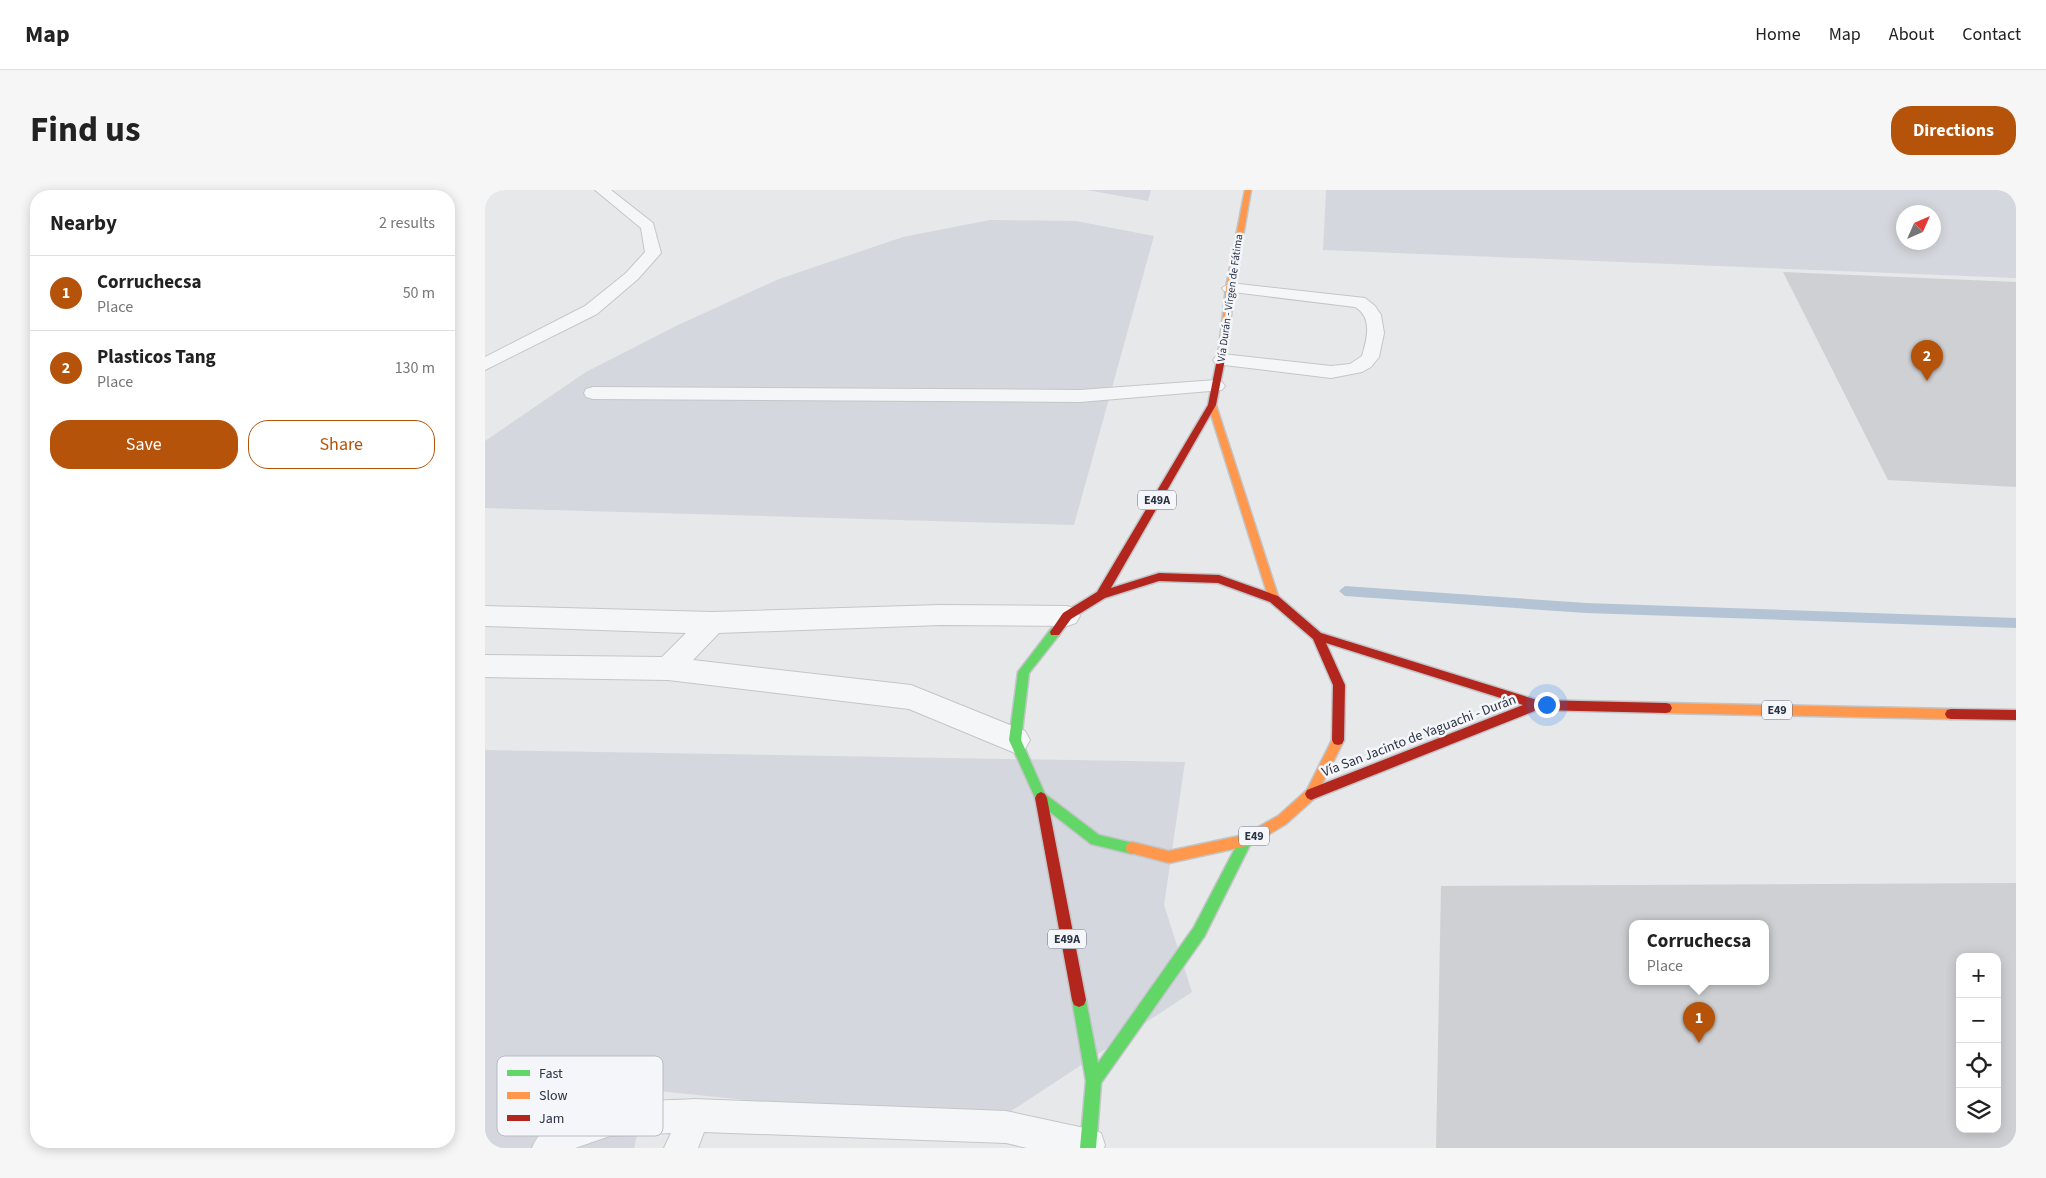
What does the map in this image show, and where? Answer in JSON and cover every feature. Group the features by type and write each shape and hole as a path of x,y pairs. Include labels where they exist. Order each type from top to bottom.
{"main road":[{"name":"Vía Durán - Vírgen de Fátima","path":"1101,595 1212,405 1222,360 1230,288 1248,190"},
{"name":"Vía Durán - Vírgen de Fátima","path":"1212,405 1274,599"},
{"name":"E49","path":"1159,577 1219,579 1274,599 1317,636 1339,685 1338,740 1311,794 1282,820 1246,841 1169,857 1095,840 1041,798 1015,740 1024,672 1067,616 1101,595 1159,577"},
{"name":"Vía San Jacinto de Yaguachi - Durán","path":"1317,636 1537,706 2016,715"},
{"name":"Vía San Jacinto de Yaguachi - Durán","path":"1311,794 1537,706"},
{"name":"E49A","path":"1041,798 1094,1081 1089,1146"},
{"path":"1094,1081 1199,932 1246,841"}],"street":[{"path":"485,616 712,623 940,615 1067,616"},
{"path":"668,668 712,623"},
{"path":"485,666 668,668 911,697 1015,740"}],"lane":[{"path":"485,364 591,310 631,276 653,254 648,226 602,190"},
{"path":"1222,360 1331,372 1347,370 1360,367 1370,358 1376,336 1375,316 1366,305 1359,302 1230,288"},
{"path":"593,393 1080,396 1216,386"},
{"path":"663,1117 695,1115 1005,1127 1089,1146"},
{"path":"681,1148 695,1115"},
{"path":"549,1148 564,1136"}],"shaded area":[{"path":"1087,190 1151,190 1148,201"},
{"path":"1326,190 2016,190 2016,278 1323,250"},
{"path":"990,220 1076,221 1154,236 1074,525 485,508 485,441 586,372 676,326 779,279 903,237"},
{"path":"485,750 1185,762 1164,905 1192,992 990,1125 663,1092 663,1056 497,1056 497,1136 637,1136 634,1148 485,1148"}],"building":[{"path":"1783,272 2016,282 2016,487 1888,480"},
{"path":"2016,883 2016,1148 1436,1148 1441,886"}],"waterway":[{"path":"1345,591 1586,608 2016,623"}],"traffic: fast":[{"path":"1055,632 1024,672 1015,740 1041,798 1096,840 1132,848"},
{"path":"1094,1081 1199,932 1246,841"},
{"path":"1079,1000 1094,1081 1088,1148"}],"traffic: slow":[{"path":"1223,349 1230,288 1248,190"},
{"path":"1212,405 1274,599"},
{"path":"1666,708 1951,714"},
{"path":"1132,848 1169,857 1246,841 1282,820 1311,794 1338,740"}],"traffic: jam":[{"path":"1055,632 1067,616 1101,595 1212,405 1223,349"},
{"path":"1101,595 1159,577 1219,579 1274,599 1317,636 1339,685 1338,740"},
{"path":"1317,636 1537,705 1666,708"},
{"path":"1311,794 1537,705"},
{"path":"1951,714 2016,715"},
{"path":"1041,798 1079,1000"}],"place":[{"name":"Plasticos Tang","path":"1927,381"},
{"name":"Corruchecsa","path":"1699,1043"}]}
